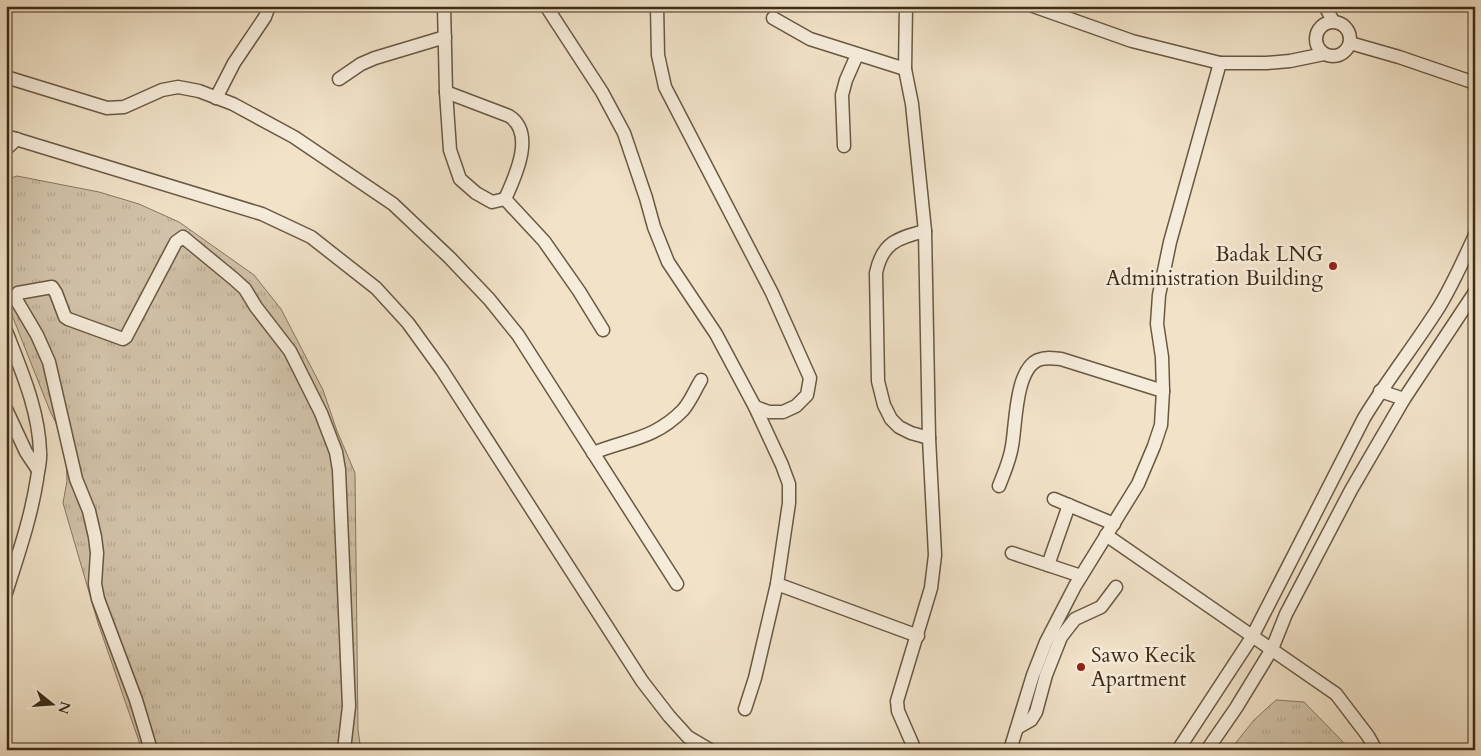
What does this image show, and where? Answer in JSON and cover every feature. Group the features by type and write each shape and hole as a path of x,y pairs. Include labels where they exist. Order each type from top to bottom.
{"street":[{"path":"216,98 234,63 265,17 269,6"},
{"path":"444,6 446,92 450,150 460,179 476,193 492,202 505,199"},
{"path":"546,6 602,92 624,133 654,227 668,262 716,334 755,407 789,484 789,503 777,584 745,709"},
{"path":"657,6 658,55 665,87 772,293 810,378 807,395 796,406 783,412 769,412 755,407"},
{"path":"906,6 905,69 912,104 925,231 929,438 935,555 931,588 897,701 898,711 916,750"},
{"path":"1033,6 1132,41 1220,63 1290,61 1324,54 1337,56 1345,52 1350,43 1349,30 1345,26 1333,21 1325,6"},
{"path":"774,18 810,39 905,69"},
{"path":"1324,54 1317,45 1317,34 1323,25 1333,21"},
{"path":"339,79 361,64 375,58 445,37"},
{"path":"1350,43 1399,57 1475,84"},
{"path":"844,146 842,95 857,55"},
{"path":"1010,750 1033,675 1043,650 1081,576 1138,484 1161,425 1163,391 1162,356 1157,324 1159,295 1170,242 1220,63"},
{"path":"6,77 107,108 124,107 162,90 178,88 198,91 234,104 294,137 400,211 450,258 489,299 518,335 677,584"},
{"path":"446,92 509,116 517,121 523,144 516,174 505,199"},
{"path":"6,149 12,137 262,214 311,237 376,288 408,323 442,370 642,681 688,737 710,750"},
{"path":"505,199 544,241 580,292 603,330"},
{"path":"925,231 899,238 889,246 878,260 876,273 878,381 884,405 891,419 899,427 911,433 929,438"},
{"path":"1178,750 1252,636 1364,418 1380,391 1438,307 1459,271 1475,235"},
{"path":"151,750 136,700 98,599 95,584 97,553 95,537 89,511 76,479 49,362 16,296 18,293 52,287 65,317 123,339 126,337 176,242 183,237 245,289 256,307 290,351 321,412 336,452 339,470 350,706 344,750"},
{"path":"1207,750 1236,708 1272,649 1286,614 1346,499 1404,400 1475,292"},
{"path":"1438,307 1456,321"},
{"path":"6,332 25,381 35,415 40,453 34,495 25,534 6,593"},
{"path":"999,486 1012,446 1016,408 1023,383 1028,369 1036,361 1048,357 1163,391"},
{"path":"593,454 614,444 647,436 659,430 684,408 701,380"},
{"path":"1380,391 1404,400"},
{"path":"6,408 26,452 38,470"},
{"path":"1054,499 1114,524"},
{"path":"1048,565 1069,505"},
{"path":"1106,535 1336,694 1368,736 1376,750"},
{"path":"1012,553 1081,576"},
{"path":"777,584 918,636"},
{"path":"1017,728 1031,720 1036,712 1046,675 1061,637 1076,619 1101,607 1116,587"},
{"path":"1068,599 1090,612"}],"green space":[{"path":"17,176 99,192 139,204 179,222 254,275 281,309 323,390 337,431 355,473 358,730 361,750 142,750 98,623 63,503 67,481 66,457 60,431 50,411 6,300 6,180"},
{"path":"1276,700 1304,702 1345,744 1348,750 1230,750 1254,720"}],"place":[{"name":"Badak LNG Administration Building","path":"1333,266"},
{"name":"Sawo Kecik Apartment","path":"1081,667"}]}
